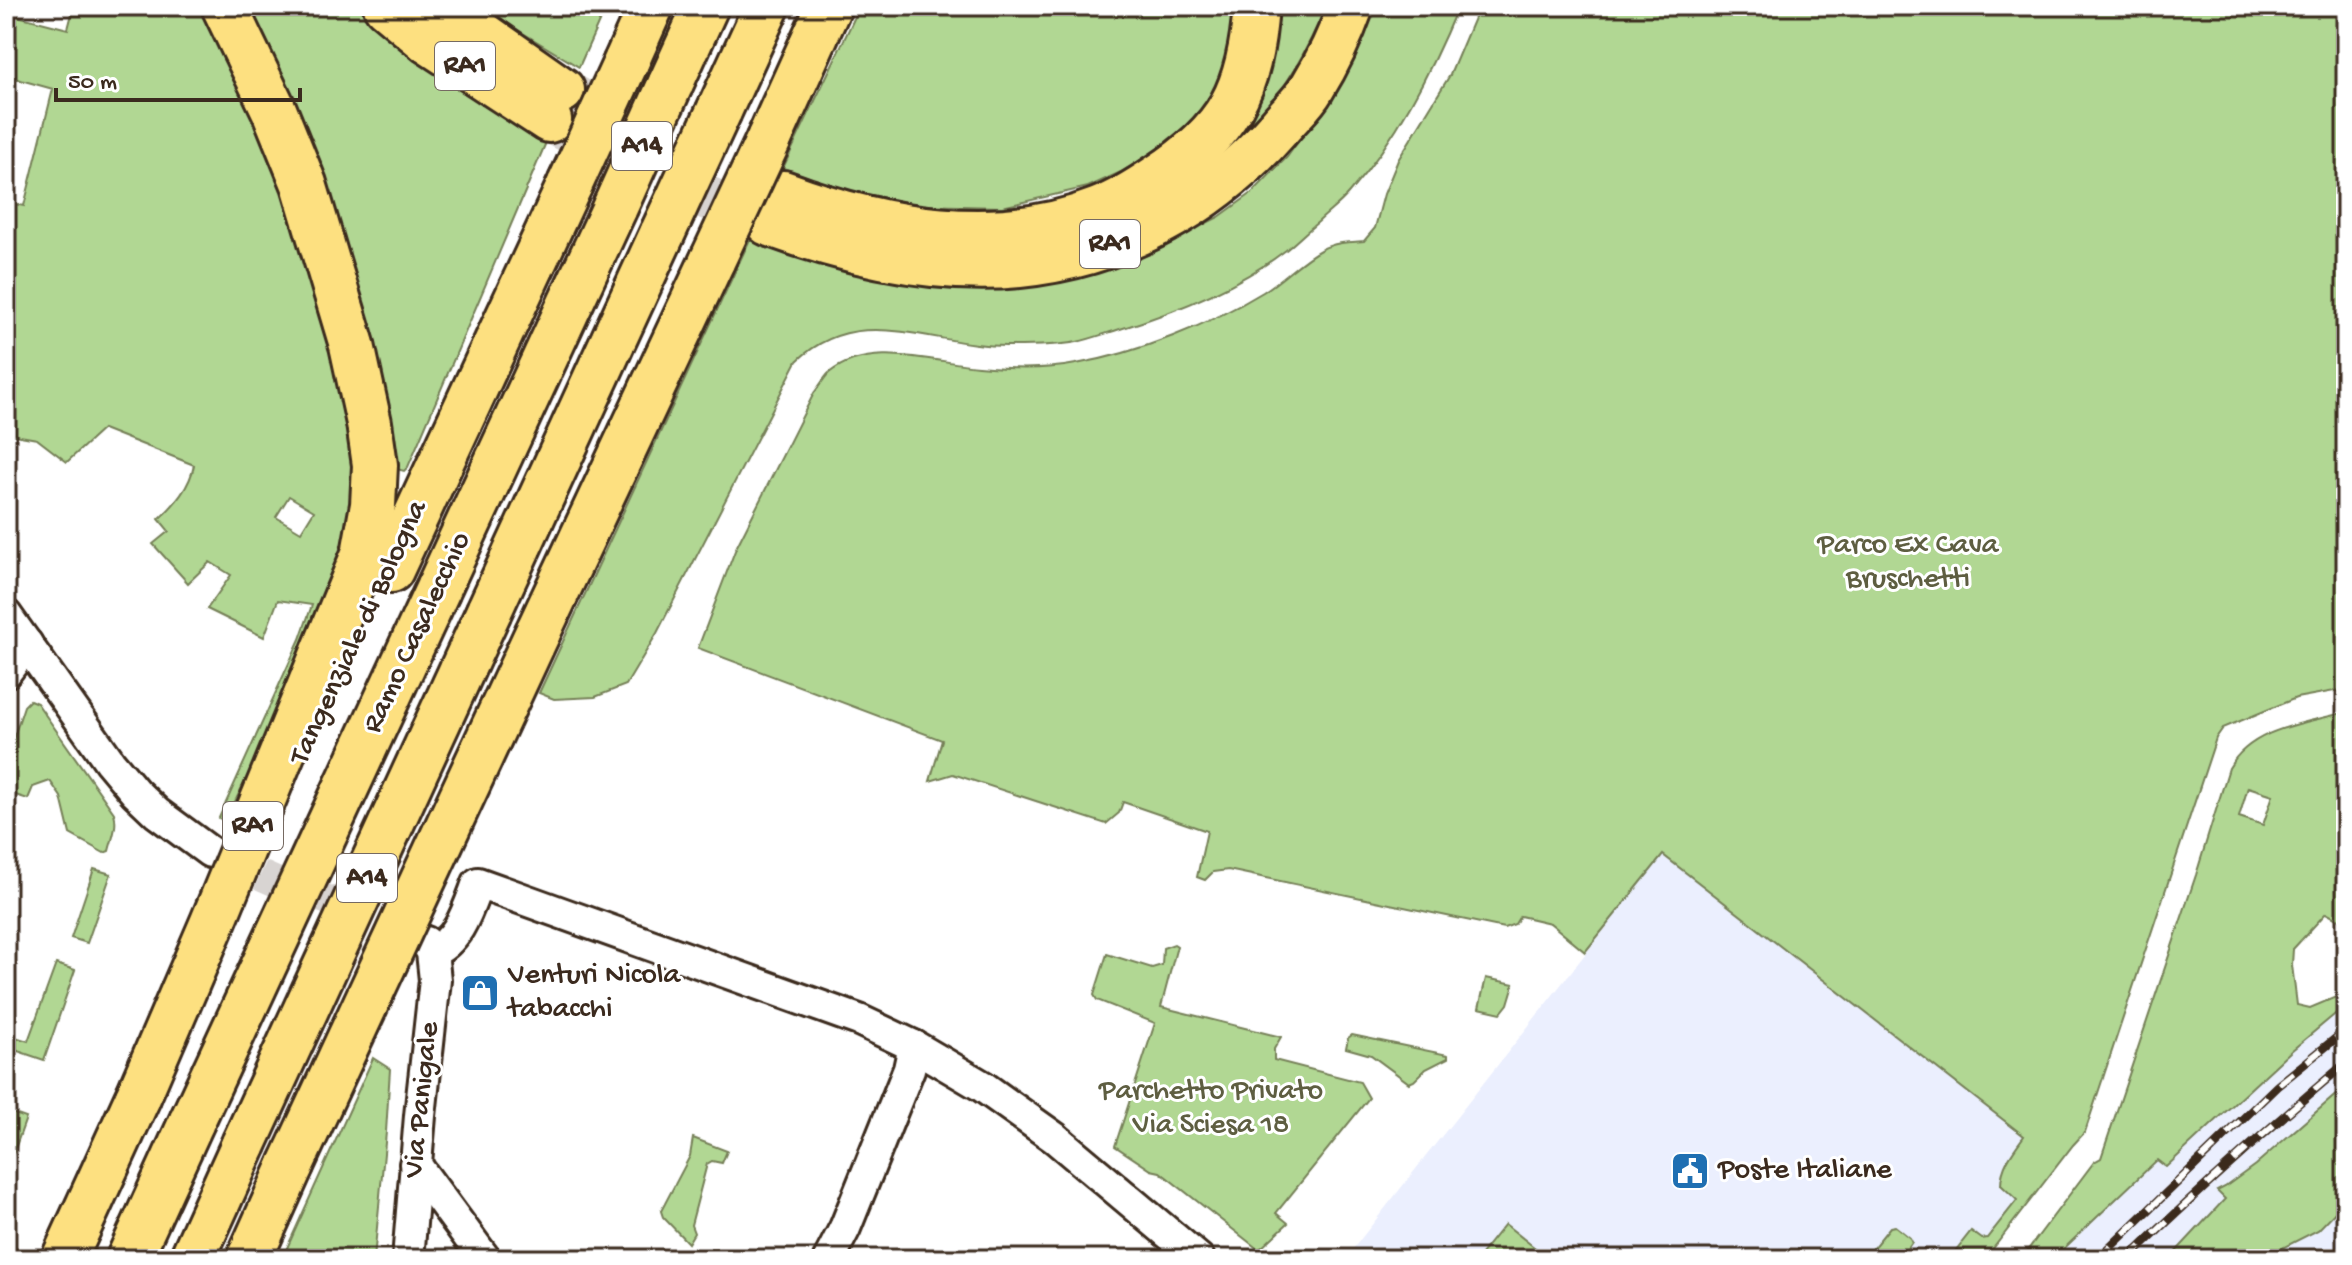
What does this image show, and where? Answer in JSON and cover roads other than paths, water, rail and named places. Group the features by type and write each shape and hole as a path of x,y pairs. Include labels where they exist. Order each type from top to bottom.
{"highway":[{"name":"RA1","path":"224,6 274,110 304,184 352,345 375,465 373,505 377,562"},
{"name":"RA1","path":"386,6 428,41 556,105 442,6"},
{"name":"Tangenziale di Bologna","path":"64,1259 377,562 570,184 651,6"},
{"name":"Ramo Casalecchio","path":"129,1259 706,6"},
{"name":"Ramo Casalecchio","path":"192,1259 767,6"},
{"path":"249,1259 829,6"},
{"path":"806,58 836,6"},
{"name":"RA1","path":"1256,6 1249,64 1237,96 1216,130 1165,173 1099,211 1015,231 967,233 776,208 873,254 943,264 1019,265 1100,248 1154,226 1208,194 1261,149 1310,91 1342,32 1351,6"}],"street":[{"path":"6,615 110,762 135,792 157,813 210,852"},
{"path":"6,672 27,644"},
{"name":"Via Panigale","path":"408,1259 435,980 429,947 444,945 452,937 478,883 859,1020 914,1046"},
{"path":"829,1259 845,1228 903,1083 914,1046 971,1079 1055,1138 1199,1259"},
{"path":"415,1164 485,1259"}],"tunnel":[{"path":"562,90 670,146 783,193"},
{"path":"558,125 662,177 768,223"},
{"path":"219,857 276,882 395,923 416,934"}],"railway":[{"path":"2098,1259 2277,1086 2346,1030"},
{"path":"2128,1259 2235,1159 2346,1063"}],"place":[{"name":"Venturi Nicola tabacchi","path":"480,993"},
{"name":"Poste Italiane","path":"1690,1171"}],"park label":[{"name":"Parco Ex Cava Bruschetti","path":"1908,563"},
{"name":"Parchetto Privato Via Sciesa 18","path":"1211,1109"}]}
